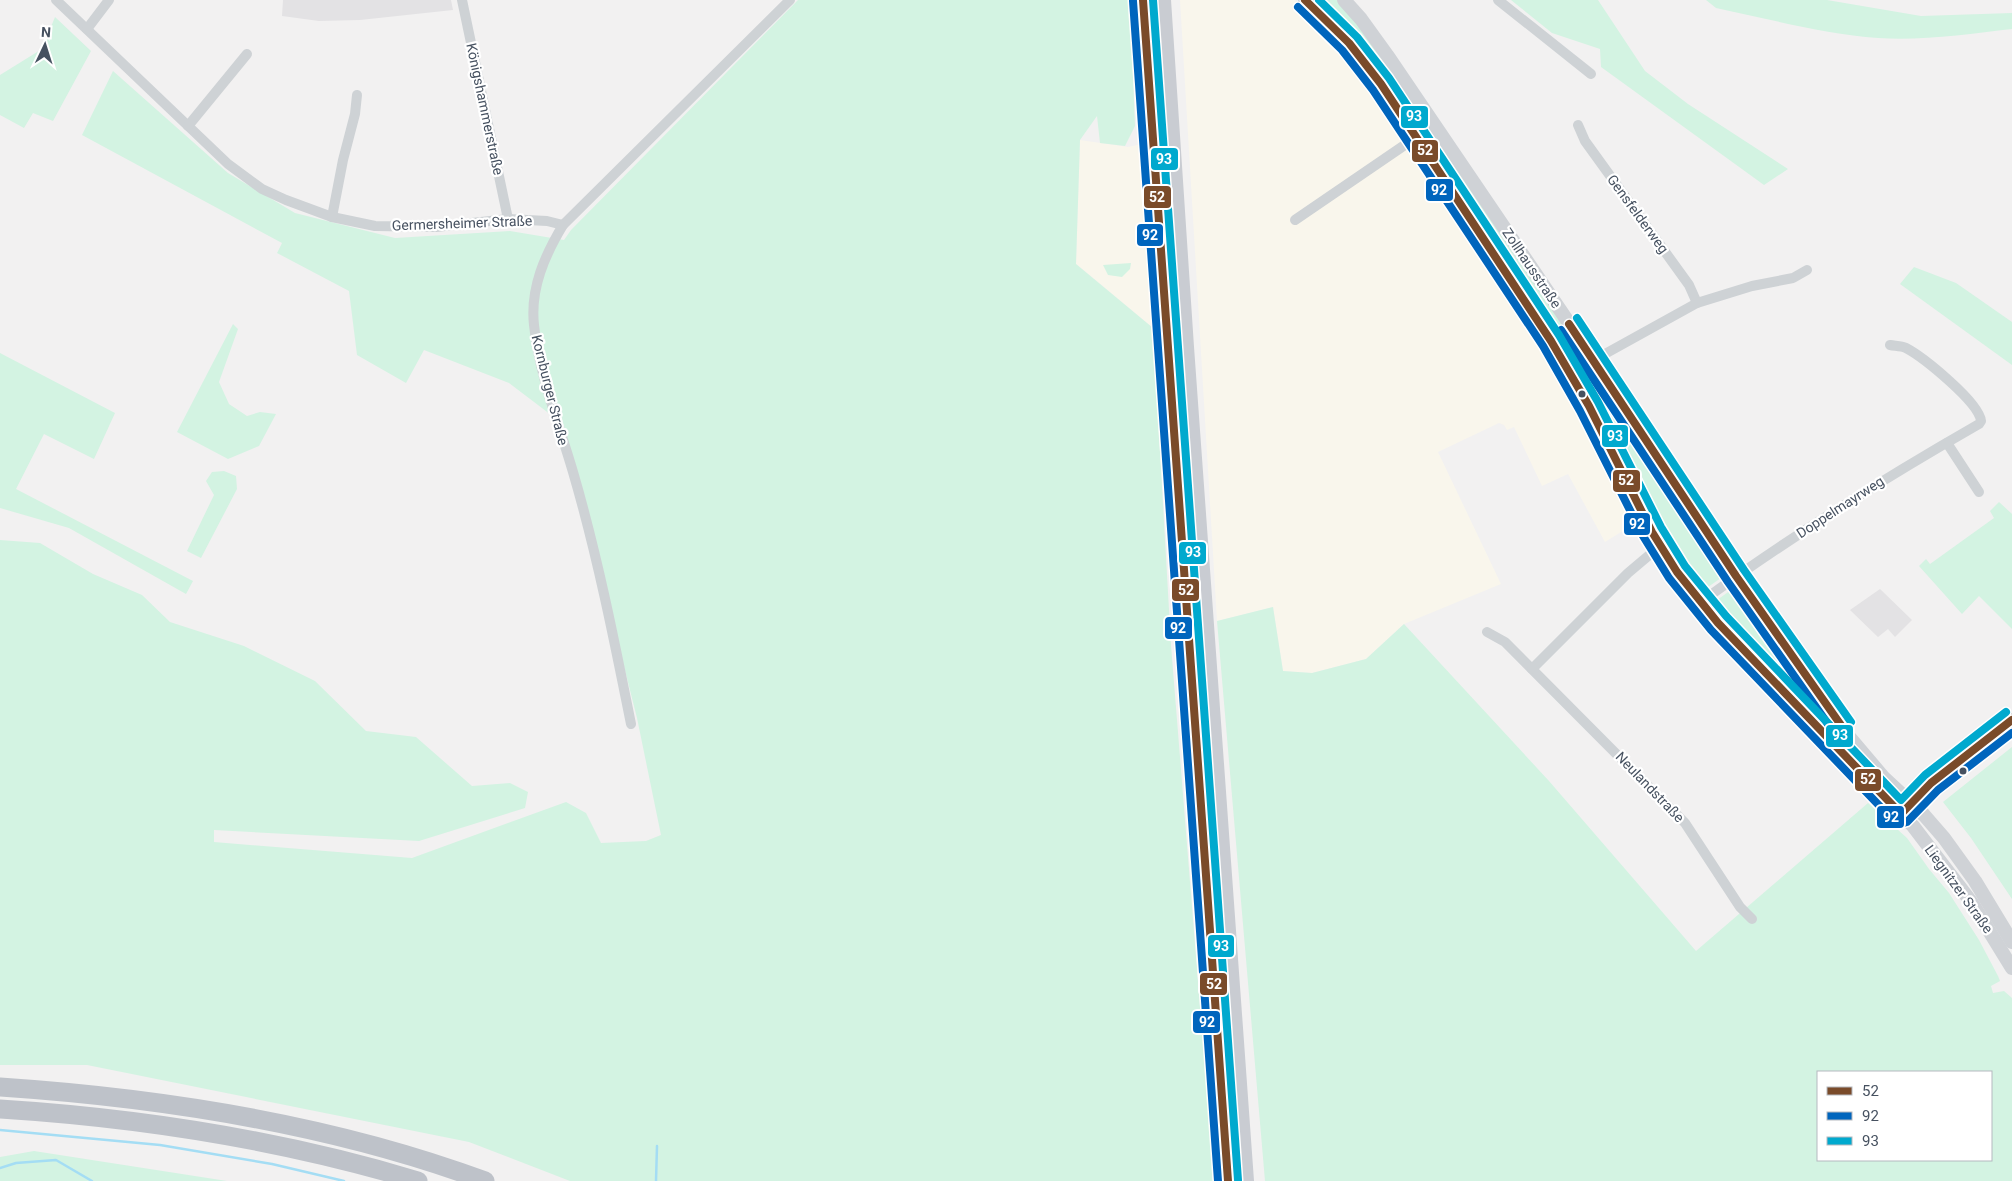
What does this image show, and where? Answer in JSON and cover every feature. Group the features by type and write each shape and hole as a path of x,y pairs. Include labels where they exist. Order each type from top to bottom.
{"highway":[{"path":"0,1087 126,1099 265,1120 394,1152 485,1181"},
{"path":"0,1109 114,1119 226,1135 307,1151 418,1181"}],"main road":[{"path":"1143,0 1228,1181"},
{"path":"1164,0 1188,374 1246,1181"},
{"name":"Zollhausstraße","path":"1305,0 1357,53 1381,84 1574,379 1660,546 1677,572 1700,602 1791,700 1912,803"},
{"name":"Zollhausstraße","path":"1344,0 1368,28 1594,360 1854,755 1901,814"},
{"path":"1901,814 1937,778 2012,720"},
{"name":"Liegnitzer Straße","path":"1912,803 1955,852 2012,942"},
{"name":"Liegnitzer Straße","path":"1901,814 1965,893 2012,968"}],"street":[{"name":"Germersheimer Straße","path":"56,0 228,164 262,189 308,210 375,226 408,228 436,227 508,218 563,225"},
{"path":"87,29 109,0"},
{"name":"Königshammerstraße","path":"462,0 508,218"},
{"name":"Kornburger Straße","path":"631,724 593,547 573,471 550,400 534,325 534,309 539,274 548,252 563,225 790,0"},
{"path":"1498,0 1591,74"},
{"path":"188,126 247,54"},
{"path":"332,217 343,160 355,114 357,95"},
{"path":"1295,220 1434,125"},
{"name":"Gensfelderweg","path":"1578,125 1585,141 1688,285 1697,303"},
{"path":"1594,360 1697,303 1752,286 1793,278 1807,270"},
{"name":"Doppelmayrweg","path":"1700,602 1869,488 1980,424 1979,412 1953,384 1905,348 1890,345"},
{"path":"1947,443 1979,492"},
{"path":"1532,669 1628,573 1660,546"},
{"name":"Neulandstraße","path":"1488,632 1505,642 1686,822 1740,907 1752,919"}],"shaded area":[{"path":"283,0 451,0 453,10 360,20 319,21 282,16"},
{"path":"1180,0 1295,0 1353,58 1410,140 1451,209 1567,388 1634,524 1605,542 1568,474 1542,486 1514,427 1507,430 1504,425 1499,423 1438,452 1501,584 1404,624 1366,659 1312,673 1283,671 1273,607 1217,621"},
{"path":"1080,140 1128,147 1142,144 1153,328 1076,264"},
{"path":"1880,589 1912,620 1895,637 1888,629 1878,637 1850,610"}],"green space":[{"path":"798,0 1130,0 1135,126 1125,146 1100,143 1097,116 1080,140 1076,264 1153,328 1171,645 1214,1181 570,1181 469,1142 87,1065 0,1065 0,540 40,543 93,574 142,595 170,622 244,646 315,681 366,731 416,737 472,786 510,783 528,792 525,808 419,841 214,830 214,842 412,858 566,802 586,813 601,843 646,841 661,835 637,718 563,424 509,383 424,350 406,383 357,355 349,291 277,253 282,243 82,135 113,71 228,173 295,213 395,238 510,231 564,240 571,230"},
{"path":"1310,0 1338,0 1380,53 1416,110 1421,119 1420,123 1416,125"},
{"path":"1511,0 1598,0 1645,71 1688,104 1788,169 1764,185 1601,67 1600,49 1552,33"},
{"path":"1706,0 1827,0 1921,16 2012,13 2012,29 1928,38 1878,38 1817,30 1716,8"},
{"path":"55,17 91,51 53,121 33,113 24,128 0,115 0,75 42,49"},
{"path":"1433,139 1440,142 1728,573 1701,592 1680,575 1590,405 1425,143"},
{"path":"1131,263 1130,269 1122,277 1108,275 1103,265"},
{"path":"1914,267 1956,283 2012,322 2012,365 1900,284"},
{"path":"233,324 238,329 219,382 229,404 247,416 260,412 276,414 259,446 228,459 177,432"},
{"path":"0,353 115,413 94,459 44,434 16,489 193,581 186,594 69,528 0,508"},
{"path":"224,471 236,476 237,489 201,558 187,551 214,495 206,481 212,472"},
{"path":"1999,502 2012,514 2012,629 1979,596 1962,614 1919,566 1926,559 1930,564 1994,518 1990,511"},
{"path":"1735,588 1849,749 1848,752 1710,605"},
{"path":"1273,607 1283,671 1312,673 1366,659 1404,624 1549,781 1696,951 1868,803 1907,838 1949,893 1979,940 1998,976 2000,981 1991,986 1993,993 2004,991 2012,998 2012,1181 1265,1181 1217,621"},
{"path":"2012,747 2012,899 1971,838 1943,802"},
{"path":"34,1151 227,1181 0,1181 0,1157"}],"waterway":[{"path":"0,1130 160,1145 272,1164 344,1181"},
{"path":"656,1181 657,1146"},
{"path":"0,1168 16,1163 56,1160 92,1181"}],"transit line":[{"name":"52","path":"1143,0 1228,1181"},
{"name":"93","path":"1153,0 1238,1180"},
{"name":"52","path":"1305,0 1349,43 1381,84 1551,341 1589,406 1652,532 1677,572 1718,623 1901,814 1931,783 2012,720"},
{"name":"93","path":"1319,0 1357,37 1389,78 1559,335 1598,402 1661,527 1685,566 1726,616 1901,800 1925,775 2006,712"},
{"name":"92","path":"1133,1 1218,1181"},
{"name":"92","path":"1298,7 1342,50 1373,90 1543,346 1580,411 1643,536 1669,578 1711,630 1894,821 1900,824 1907,822 1938,790 2012,733"},
{"name":"93","path":"1577,318 1744,570 1851,722"},
{"name":"52","path":"1569,324 1736,576 1843,728"},
{"name":"92","path":"1561,330 1728,582 1835,734"}]}
